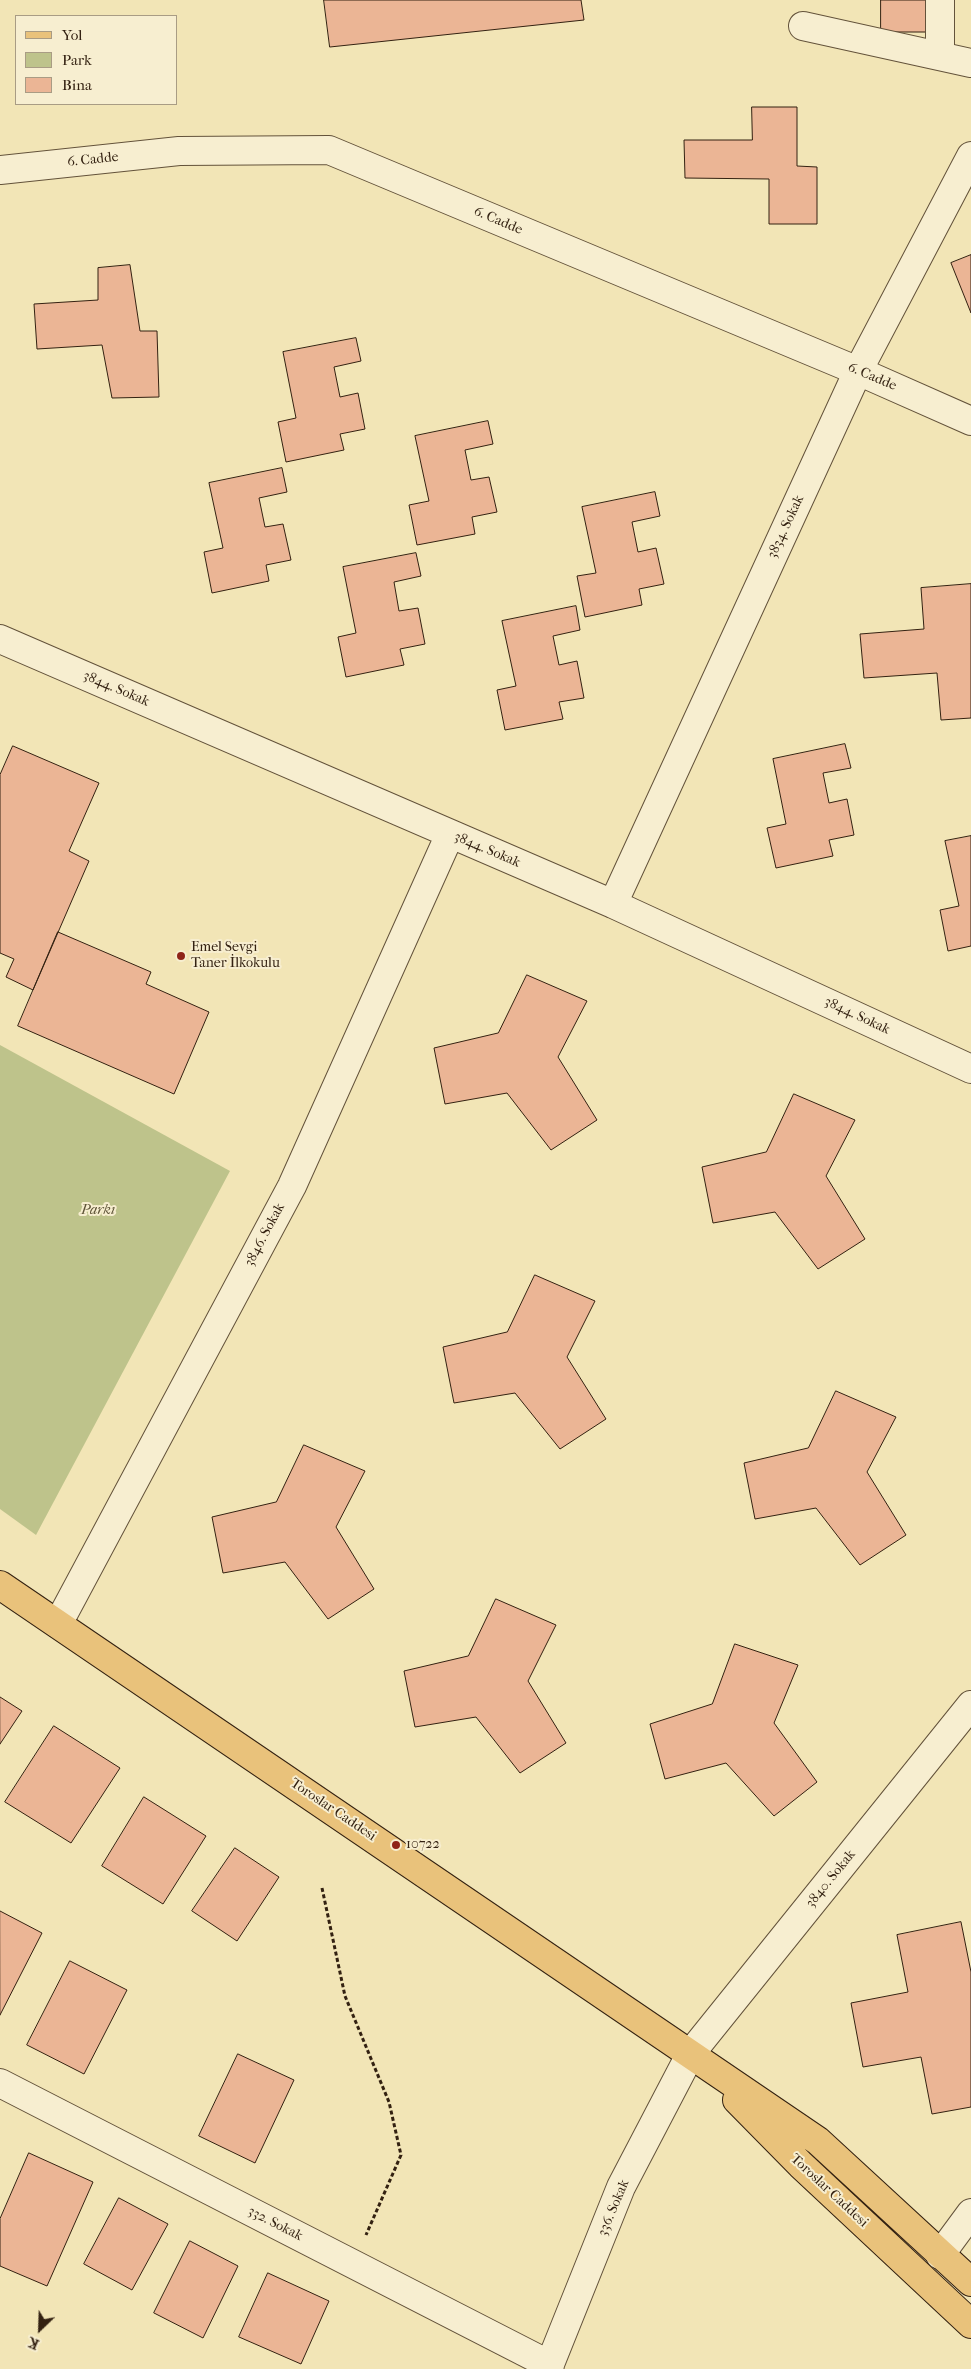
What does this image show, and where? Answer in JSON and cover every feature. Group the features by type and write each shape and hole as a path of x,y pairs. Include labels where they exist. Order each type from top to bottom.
{"main road":[{"name":"Toroslar Caddesi","path":"0,1585 818,2141 971,2282"},
{"name":"Toroslar Caddesi","path":"691,2053 801,2166 971,2324"}],"street":[{"path":"940,0 940,54"},
{"path":"803,26 940,54 971,63"},
{"name":"6. Cadde","path":"0,170 179,151 329,150 971,420"},
{"name":"3834. Sokak","path":"613,904 858,371 971,156"},
{"name":"3844. Sokak","path":"0,639 613,904 971,1069"},
{"name":"3846. Sokak","path":"58,1624 292,1186 450,834"},
{"name":"3840. Sokak","path":"691,2053 971,1705"},
{"name":"336. Sokak","path":"549,2367 621,2187 691,2053"},
{"name":"332. Sokak","path":"0,2083 354,2264 549,2367"},
{"path":"940,2255 971,2214"}],"path":[{"path":"322,1888 345,1996 389,2102 401,2155 354,2264"}],"green space":[{"name":"Parkı","path":"0,1045 230,1171 36,1535 0,1509"}],"building":[{"path":"324,0 581,0 584,20 330,47"},
{"path":"881,0 929,0 929,32 881,32"},
{"path":"752,107 797,107 797,166 817,167 817,224 769,224 769,179 685,178 684,140 752,140"},
{"path":"971,255 971,313 951,263"},
{"path":"130,265 140,331 157,331 159,397 112,398 102,345 37,349 34,304 98,300 98,268"},
{"path":"356,338 361,361 334,367 340,397 358,393 365,429 340,434 344,450 286,462 278,422 296,418 283,352"},
{"path":"488,421 493,444 465,450 471,480 489,477 497,512 472,517 475,534 417,545 409,505 429,501 415,436"},
{"path":"282,468 287,492 259,498 265,527 283,524 291,560 266,565 269,581 212,593 204,552 223,548 209,483"},
{"path":"655,492 660,516 632,522 638,552 656,548 664,584 639,589 642,605 585,617 577,576 596,573 582,507"},
{"path":"416,553 421,576 394,582 399,611 418,608 425,644 400,649 404,665 346,677 338,637 356,633 343,567"},
{"path":"971,584 971,718 941,720 937,673 864,678 860,634 924,629 921,588"},
{"path":"576,606 580,630 553,636 559,665 577,661 584,698 559,702 563,719 505,730 497,690 516,686 502,621"},
{"path":"845,744 851,768 823,773 829,803 847,799 854,835 829,840 833,856 776,868 767,828 786,824 773,759"},
{"path":"13,746 99,783 69,851 89,861 33,990 6,977 14,959 0,953 0,775"},
{"path":"971,836 971,946 948,951 940,910 959,906 945,841"},
{"path":"58,932 151,972 146,984 209,1012 174,1094 18,1026"},
{"path":"527,975 587,1001 558,1057 597,1120 551,1150 507,1093 445,1104 434,1048 498,1033"},
{"path":"794,1094 855,1120 826,1176 865,1239 818,1269 775,1212 713,1223 702,1167 766,1152"},
{"path":"535,1275 595,1301 567,1357 606,1419 560,1449 515,1393 454,1403 443,1347 507,1332"},
{"path":"836,1391 896,1417 867,1472 906,1535 860,1565 816,1508 755,1519 744,1463 808,1448"},
{"path":"304,1445 365,1471 336,1527 374,1589 328,1619 285,1562 223,1573 212,1517 276,1502"},
{"path":"496,1599 556,1625 528,1681 566,1743 520,1773 476,1717 415,1727 404,1671 468,1656"},
{"path":"735,1644 798,1665 774,1723 817,1782 774,1816 726,1763 665,1779 650,1724 712,1704"},
{"path":"0,1697 22,1711 0,1744"},
{"path":"54,1726 120,1768 71,1843 5,1802"},
{"path":"144,1797 206,1836 163,1904 102,1866"},
{"path":"235,1848 279,1877 237,1941 192,1911"},
{"path":"0,1911 42,1933 0,2015"},
{"path":"961,1922 971,1972 971,2107 932,2114 921,2057 863,2067 851,2003 908,1992 897,1935"},
{"path":"70,1961 127,1990 84,2074 27,2045"},
{"path":"238,2054 294,2080 255,2163 199,2136"},
{"path":"29,2153 93,2182 47,2286 0,2266 0,2219"},
{"path":"119,2198 168,2224 132,2290 84,2264"},
{"path":"190,2241 238,2266 203,2338 154,2313"},
{"path":"268,2273 329,2301 301,2364 239,2337"}],"place":[{"name":"Emel Sevgi Taner İlkokulu","path":"181,956"},
{"name":"10722","path":"396,1845"}]}
